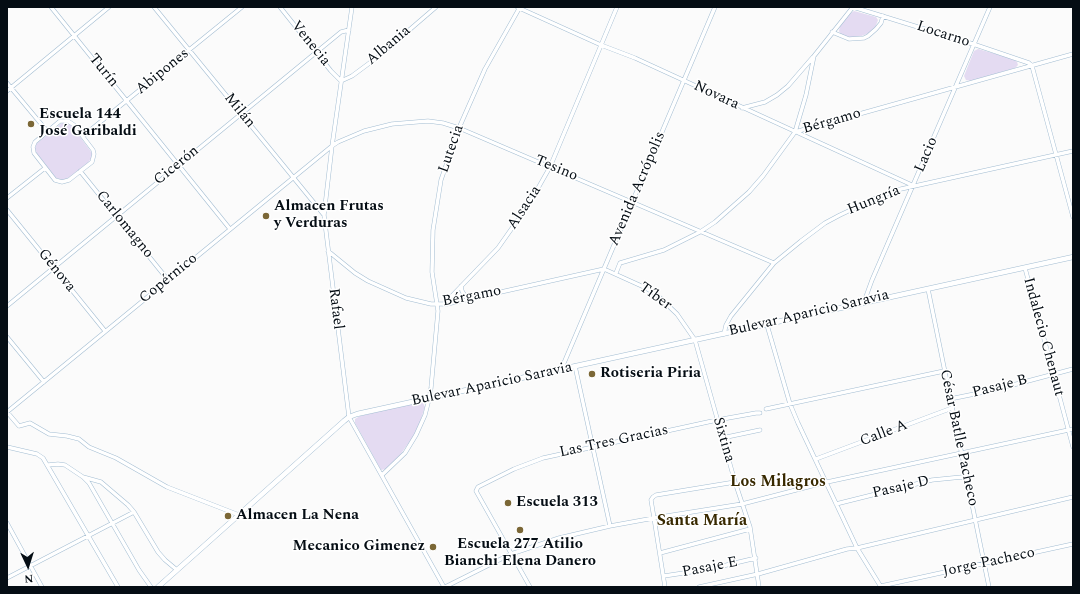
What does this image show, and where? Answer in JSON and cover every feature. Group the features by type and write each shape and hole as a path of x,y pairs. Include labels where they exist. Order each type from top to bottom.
{"street":[{"name":"Turín","path":"52,7 230,229"},
{"path":"7,91 109,7"},
{"name":"Milán","path":"154,7 324,215"},
{"name":"Abipones","path":"83,136 242,7"},
{"name":"Venecia","path":"280,7 341,81"},
{"name":"Rafael","path":"352,7 332,146 324,215 349,417 445,587"},
{"name":"Albania","path":"341,81 352,76 379,56 436,7"},
{"name":"Novara","path":"519,7 601,45 635,58 684,80 914,186"},
{"name":"Lutecia","path":"438,304 432,266 434,216 441,180 459,128 485,69 519,7"},
{"name":"Alsacia","path":"444,304 498,248 529,204 550,167 617,7"},
{"name":"Avenida Acrópolis","path":"561,370 715,7"},
{"path":"742,108 765,102 788,86 853,7"},
{"name":"Locarno","path":"853,7 974,44 1029,63 1032,66"},
{"name":"Lacio","path":"864,302 872,280 914,186 990,7"},
{"path":"832,32 849,39 864,38 876,29 881,23 883,16"},
{"name":"Cicerón","path":"7,306 316,52 341,32 349,30"},
{"name":"Bérgamo","path":"616,273 620,263 664,250 700,232 715,222 749,192 763,176 794,132 1073,54"},
{"path":"794,132 806,95 814,56"},
{"path":"1032,66 1073,217"},
{"path":"7,83 47,131"},
{"path":"66,121 74,125 93,150 94,156 92,162 69,180 62,182 55,180 34,153 33,147 35,142 47,131 57,123 66,121"},
{"name":"Tesino","path":"332,146 364,131 392,124 428,121 443,123 459,128 774,263"},
{"name":"Copérnico","path":"7,412 332,146"},
{"name":"Hungría","path":"724,334 726,325 731,316 774,263 801,241 840,215 876,198 914,186 1073,151"},
{"path":"7,198 45,168"},
{"name":"Carlomagno","path":"80,171 168,280"},
{"name":"Génova","path":"7,210 105,331"},
{"name":"Bérgamo","path":"328,251 355,273 378,286 406,298 438,304 444,304 604,269"},
{"name":"Bulevar Aparicio Saravia","path":"158,587 349,417 357,414 1073,257"},
{"name":"Indalecio Chenaut","path":"1025,268 1073,447"},
{"name":"Tíber","path":"604,269 616,273 657,295 677,314 695,340"},
{"path":"461,286 462,292 467,299"},
{"name":"César Batlle Pacheco","path":"928,289 990,587"},
{"path":"382,475 405,453 416,435 425,415 433,373 438,304"},
{"path":"767,325 790,404 857,548 881,587"},
{"path":"7,337 44,382"},
{"name":"Sixtina","path":"695,340 722,438 750,529 756,558 758,587"},
{"path":"575,366 610,526"},
{"name":"Pasaje B","path":"950,399 994,390 1073,369"},
{"path":"766,409 944,370"},
{"name":"Calle A","path":"816,459 952,408"},
{"path":"7,412 20,426 30,424 49,434 79,439 89,447 116,458 166,486 239,515"},
{"name":"Las Tres Gracias","path":"511,554 476,491 478,486 514,469 536,461 593,446 717,420 760,413"},
{"path":"445,587 511,554 558,538 610,526 742,504 827,482 1073,429"},
{"path":"722,438 760,430"},
{"path":"7,447 37,454 43,458 118,587"},
{"path":"48,465 65,465 89,483 139,570 151,587"},
{"path":"83,477 101,482 128,505 134,512 158,552 177,570"},
{"name":"Pasaje D","path":"836,504 932,480 962,477 967,478"},
{"path":"665,587 651,500 656,495 735,482"},
{"path":"699,587 713,586 847,549 857,548 1073,497"},
{"path":"7,578 134,512"},
{"path":"7,523 42,587"},
{"path":"660,553 750,529"},
{"name":"Jorge Pacheco","path":"881,587 1073,544"},
{"path":"511,554 530,587"},
{"name":"Pasaje E","path":"664,576 710,569 756,558"}],"shaded area":[{"path":"854,11 876,17 878,20 875,28 869,33 859,37 854,38 841,35 839,31 840,26"},
{"path":"978,49 1014,59 1018,65 1015,68 971,81 966,80 964,76 974,51"},
{"path":"62,123 68,123 72,126 92,153 92,157 88,163 67,179 62,180 56,178 37,154 35,149 36,144"},
{"path":"419,402 423,403 425,407 413,437 397,459 386,469 381,470 355,423 355,419 360,416"}],"place":[{"name":"Escuela 144 José Garibaldi","path":"31,124"},
{"name":"Almacen Frutas y Verduras","path":"266,216"},
{"name":"Rotiseria Piria","path":"592,374"},
{"name":"Escuela 313","path":"508,503"},
{"name":"Almacen La Nena","path":"228,516"},
{"name":"Escuela 277 Atilio Bianchi Elena Danero","path":"520,530"},
{"name":"Mecanico Gimenez","path":"433,547"}],"district":[{"name":"Los Milagros","path":"778,483"},
{"name":"Santa María","path":"702,522"}]}
